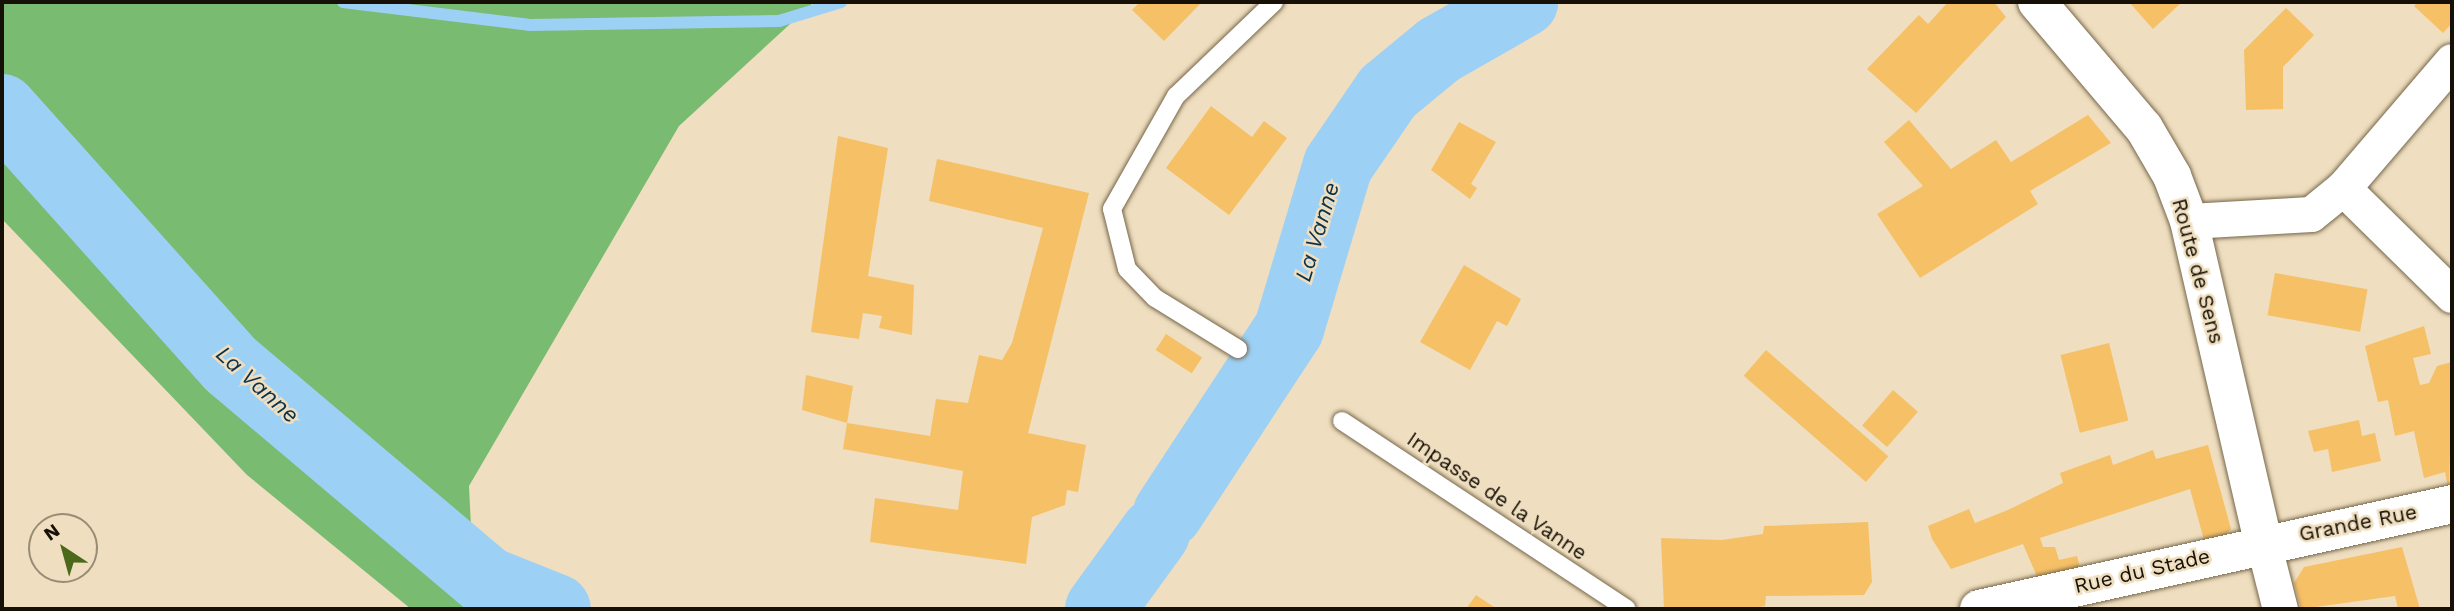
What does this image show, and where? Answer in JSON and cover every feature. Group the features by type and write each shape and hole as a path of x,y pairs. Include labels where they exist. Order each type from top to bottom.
{"street":[{"name":"Route de Sens","path":"2036,2 2144,128 2189,222 2263,542"},
{"path":"2189,222 2311,215 2343,188 2452,61"},
{"path":"2343,188 2452,295"},
{"name":"Grande Rue","path":"2263,542 2452,504"},
{"path":"2263,542 2280,609"},
{"name":"Rue du Stade","path":"1979,609 2263,542"}],"lane":[{"path":"1238,349 1155,298 1127,269 1112,209 1176,96 1274,2"},
{"name":"Impasse de la Vanne","path":"1342,421 1627,609"}],"green space":[{"path":"2,2 814,2 679,126 469,486 475,609 411,609 247,475 2,219"}],"building":[{"path":"1140,2 1202,2 1164,41 1132,10"},
{"path":"1948,2 1994,2 2006,17 1916,113 1867,69 1919,15 1928,24"},
{"path":"2129,2 2182,2 2153,29"},
{"path":"2418,2 2452,2 2452,23 2443,33 2414,6"},
{"path":"2286,8 2314,35 2283,67 2283,109 2246,110 2244,50"},
{"path":"1211,106 1252,137 1264,121 1287,138 1229,215 1166,168"},
{"path":"2088,115 2111,143 2030,191 2038,204 1920,278 1877,214 1923,186 1884,142 1909,120 1951,169 1996,140 2011,162"},
{"path":"1459,122 1496,142 1471,184 1477,188 1470,199 1431,170"},
{"path":"838,136 888,148 868,276 914,285 912,335 879,328 882,316 863,313 859,339 811,332"},
{"path":"937,159 1089,193 1028,433 1086,445 1078,492 1067,490 1065,505 1032,517 1026,564 870,542 875,498 958,510 963,471 843,449 847,423 930,436 936,399 968,403 979,355 1002,360 1012,343 1043,228 929,201"},
{"path":"1464,265 1521,299 1507,326 1497,321 1470,370 1420,342"},
{"path":"2275,273 2368,289 2360,332 2268,315"},
{"path":"2424,326 2431,354 2413,358 2420,385 2429,383 2437,366 2452,362 2449,492 2445,472 2424,478 2414,431 2395,436 2388,400 2378,402 2365,346"},
{"path":"1166,334 1202,357 1192,373 1156,350"},
{"path":"2109,343 2128,421 2080,433 2060,355"},
{"path":"1766,350 1888,456 1866,482 1744,376"},
{"path":"806,375 853,386 847,423 802,410"},
{"path":"1893,390 1918,412 1887,447 1862,425"},
{"path":"2359,420 2362,436 2375,433 2381,461 2332,472 2328,449 2314,452 2308,431"},
{"path":"2208,445 2231,529 2226,535 2204,540 2190,489 2040,538 2043,547 2055,547 2059,560 2077,556 2081,571 2038,579 2023,544 1951,569 1932,539 1928,526 1969,509 1975,523 2063,483 2060,473 2110,455 2113,465 2153,450 2156,459"},
{"path":"1868,522 1872,582 1864,595 1766,596 1765,606 1748,609 1664,609 1661,538 1722,540 1763,534 1764,526"},
{"path":"2402,547 2420,609 2398,609 2395,596 2301,609 2294,583 2304,567"},
{"path":"1476,595 1497,609 1466,609"}],"waterway":[{"path":"343,2 529,25 779,21 841,2"},
{"name":"La Vanne","path":"1168,513 1289,329 1338,165 1388,92 1439,50 1523,2"},
{"name":"La Vanne","path":"2,109 231,365 488,582 556,609"},
{"name":"La Vanne","path":"1100,609 1155,533"}]}
